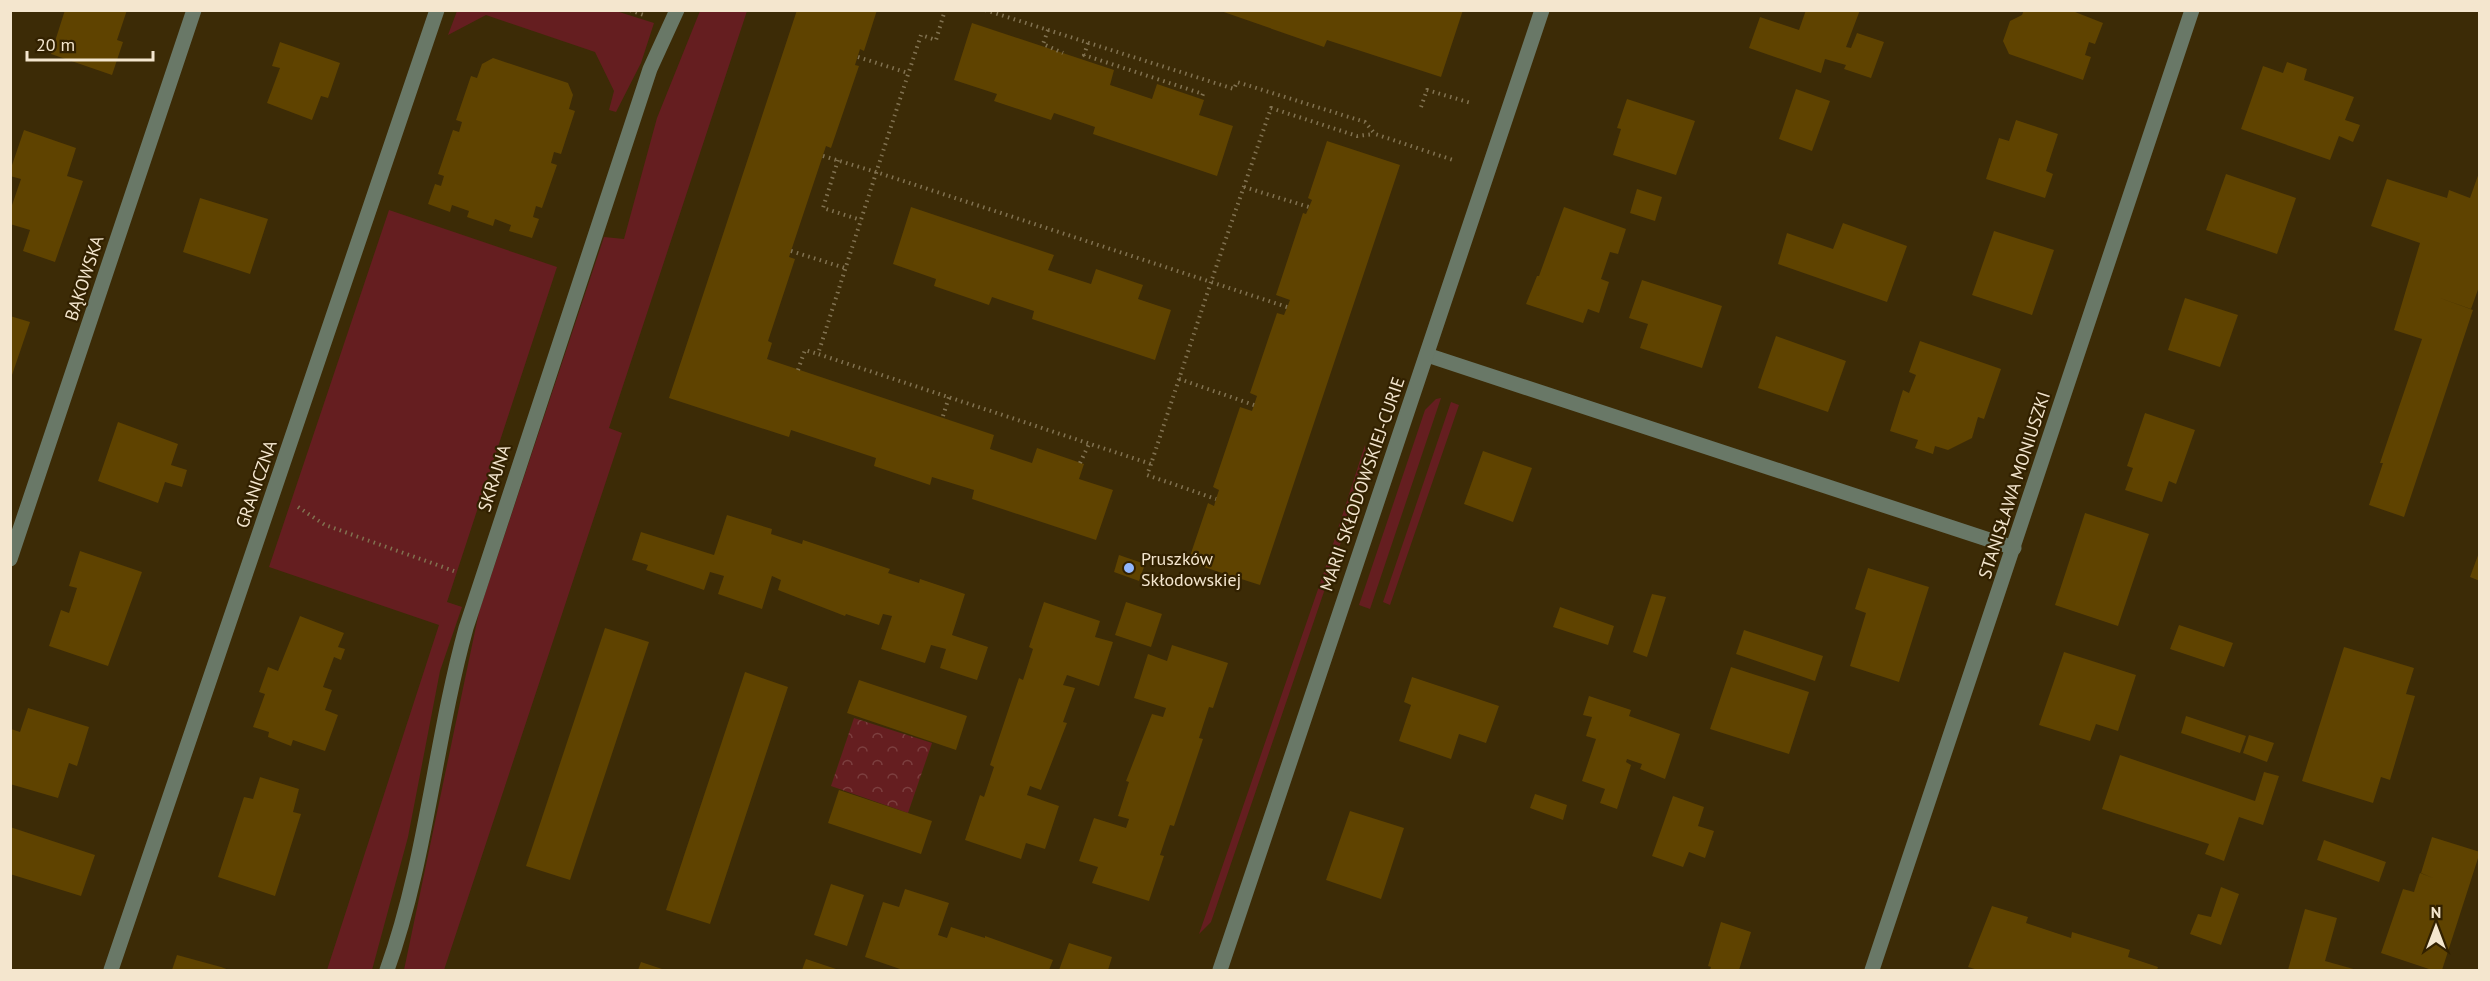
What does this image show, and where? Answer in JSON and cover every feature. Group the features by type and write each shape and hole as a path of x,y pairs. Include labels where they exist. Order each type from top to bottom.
{"street":[{"name":"BĄKOWSKA","path":"10,558 194,10"},
{"name":"GRANICZNA","path":"111,970 437,10"},
{"name":"SKRAJNA","path":"387,970 409,894 453,675 480,581 650,69 678,10"},
{"name":"MARII SKŁODOWSKIEJ-CURIE","path":"1220,970 1542,10"},
{"name":"STANISŁAWA MONIUSZKI","path":"1872,970 2192,10"},
{"path":"1427,355 2014,548"}],"path":[{"path":"985,10 1234,89 1237,82 1365,122 1375,134"},
{"path":"818,354 921,35 936,40 945,11"},
{"path":"1048,30 1043,44 1063,53"},
{"path":"1088,43 1084,55 1203,94 1201,99"},
{"path":"858,57 908,73"},
{"path":"1421,107 1427,90 1471,103"},
{"path":"1216,499 1147,475 1270,108 1357,136 1375,134 1453,160"},
{"path":"823,156 1287,307"},
{"path":"838,160 823,208 861,220"},
{"path":"1244,187 1309,207"},
{"path":"791,251 845,268"},
{"path":"798,370 805,350 1151,464"},
{"path":"1179,379 1254,405"},
{"path":"943,416 949,398"},
{"path":"1080,463 1089,444"},
{"path":"274,492 325,525 480,581"}],"green space":[{"path":"457,11 616,11 654,23 641,63 616,112 609,110 614,91 595,52 486,15 448,35"},
{"path":"700,11 747,11 609,428 622,433 444,970 404,970 479,612 604,237 624,239 657,118"},
{"path":"389,210 557,267 447,602 462,607 440,671 408,837 372,970 327,970 439,625 269,567"},
{"path":"1441,398 1370,609 1359,605 1425,410 1436,399"},
{"path":"1451,402 1459,405 1390,605 1383,602"},
{"path":"1365,445 1367,466 1211,922 1199,934 1325,569"},
{"path":"854,718 932,743 908,813 831,786"}],"building":[{"path":"65,10 127,10 117,40 123,42 112,75 51,54"},
{"path":"797,10 877,10 864,51 860,49 855,65 859,66 831,148 826,146 789,257 795,259 768,341 772,343 767,359 994,435 990,449 1032,463 1037,448 1084,464 1079,479 1113,490 1096,540 972,499 974,490 932,477 930,485 874,466 876,458 791,430 789,437 669,398"},
{"path":"1218,10 1463,10 1441,77 1327,40 1324,47"},
{"path":"1806,10 1860,10 1846,47 1851,48 1857,33 1884,42 1871,78 1844,69 1846,65 1825,59 1821,73 1749,48 1760,17 1799,30"},
{"path":"2024,10 2070,10 2103,23 2095,44 2089,42 2085,55 2091,57 2083,80 2009,54 2003,41 2010,21 2022,15"},
{"path":"972,23 1114,70 1110,85 1152,99 1157,84 1204,100 1199,115 1233,126 1217,176 1093,134 1095,127 1054,113 1051,120 994,101 997,94 954,80"},
{"path":"280,42 340,63 328,98 321,96 312,120 267,103 280,68 272,66"},
{"path":"493,58 568,83 573,95 569,109 575,111 561,154 554,152 551,163 557,165 542,208 536,206 533,217 539,219 532,238 509,231 511,225 495,219 493,226 467,217 469,211 452,205 450,212 428,204 435,184 441,186 444,176 438,174 453,130 459,132 462,122 456,120 471,76 477,78 482,64"},
{"path":"2287,62 2307,69 2304,80 2354,97 2345,120 2360,125 2353,142 2339,136 2330,160 2241,129 2263,66 2283,73"},
{"path":"1796,89 1830,101 1812,151 1779,139"},
{"path":"1627,99 1695,121 1676,175 1613,155 1621,129 1617,128"},
{"path":"2016,120 2058,134 2046,171 2053,174 2045,198 1986,179 1999,138 2009,141"},
{"path":"24,130 76,148 67,176 83,181 55,262 23,251 30,230 10,224 10,211 21,179 10,176 10,171"},
{"path":"1327,141 1400,165 1260,585 1188,562 1208,503 1214,506 1219,490 1213,487 1240,407 1252,411 1257,396 1250,393 1277,313 1284,315 1290,300 1276,295 1303,213 1306,214 1312,200 1308,198"},
{"path":"2480,170 2480,284 2471,309 2437,297 2473,310 2404,517 2369,505 2383,463 2380,463 2422,339 2394,330 2420,243 2371,226 2387,179 2447,198 2449,190 2470,198"},
{"path":"2226,174 2296,198 2277,254 2206,230"},
{"path":"1637,189 1662,197 1655,221 1630,213"},
{"path":"200,198 268,219 250,274 183,252"},
{"path":"911,207 1054,255 1048,270 1091,284 1096,269 1143,285 1138,299 1171,310 1155,360 1032,319 1034,311 992,297 989,305 934,286 936,279 893,264"},
{"path":"1564,207 1626,229 1618,254 1610,252 1601,279 1609,282 1599,313 1588,309 1583,323 1526,304 1537,276 1539,276"},
{"path":"1843,223 1907,246 1887,302 1778,264 1787,233 1833,249"},
{"path":"1994,231 2054,250 2032,315 1972,295"},
{"path":"1642,280 1722,306 1702,368 1640,348 1648,324 1629,318"},
{"path":"2185,298 2238,315 2220,367 2168,350"},
{"path":"10,316 30,322 11,378 10,378"},
{"path":"1776,336 1846,361 1828,412 1758,388"},
{"path":"1920,341 2001,369 1984,419 1978,417 1972,438 1948,450 1935,446 1933,454 1915,448 1918,440 1890,431 1903,390 1909,393 1916,375 1909,372"},
{"path":"2145,413 2195,430 2176,484 2169,481 2162,502 2125,490 2133,468 2127,466"},
{"path":"118,422 178,444 171,465 187,470 182,487 165,482 158,503 98,481"},
{"path":"1483,451 1532,468 1513,522 1464,504"},
{"path":"2085,513 2149,534 2118,626 2055,605"},
{"path":"727,515 772,529 771,534 802,544 803,540 890,569 888,573 919,583 920,579 965,594 952,635 988,647 977,680 940,668 946,649 931,645 925,663 881,649 892,616 883,614 879,625 846,614 845,616 778,590 781,580 772,576 762,609 718,594 724,576 710,572 704,590 646,570 648,565 632,560 641,532 714,555"},
{"path":"2480,550 2480,581 2470,577"},
{"path":"80,551 142,572 108,666 49,646 61,610 69,613 77,588 69,586"},
{"name":"Pruszków Skłodowskiej","path":"1119,555 1145,564 1139,581 1114,572"},
{"path":"1868,568 1929,587 1899,682 1850,666 1866,613 1855,609"},
{"path":"1652,594 1666,597 1647,657 1633,652"},
{"path":"1044,602 1100,621 1095,637 1113,642 1099,686 1067,675 1063,685 1075,688 1063,722 1067,723 1041,790 1030,786 1027,795 1059,806 1045,849 1026,843 1021,859 965,840 980,795 984,797 994,767 990,765 1019,678 1023,680 1033,649 1029,647"},
{"path":"1126,602 1162,614 1151,647 1115,635"},
{"path":"1560,607 1614,626 1608,645 1553,627"},
{"path":"300,616 344,633 338,647 345,649 341,660 334,657 323,687 332,690 325,710 338,715 325,751 293,740 291,746 268,737 269,732 253,727 265,694 259,692 268,667 278,671"},
{"path":"2179,625 2233,643 2224,667 2170,649"},
{"path":"605,628 649,642 570,880 526,866"},
{"path":"1744,630 1823,656 1815,681 1736,654"},
{"path":"1172,645 1228,663 1213,708 1209,707 1199,738 1203,739 1174,826 1170,825 1160,855 1164,856 1149,901 1092,883 1098,867 1079,861 1094,818 1126,828 1129,819 1118,816 1129,782 1126,781 1152,714 1163,717 1166,708 1134,698 1148,654 1167,661"},
{"path":"2344,647 2414,668 2406,694 2415,696 2390,780 2381,777 2373,803 2302,781"},
{"path":"2064,652 2136,675 2118,731 2096,724 2090,741 2039,725"},
{"path":"1731,667 1809,692 1789,754 1710,729"},
{"path":"745,672 788,687 710,924 666,910"},
{"path":"1412,677 1499,706 1486,743 1459,734 1451,759 1399,741 1411,705 1404,702"},
{"path":"859,680 967,716 956,750 847,713"},
{"path":"1589,696 1631,710 1629,716 1680,734 1665,779 1640,769 1642,764 1627,759 1626,762 1631,765 1617,809 1600,803 1605,789 1582,781 1596,739 1586,736 1592,717 1583,715"},
{"path":"28,708 89,727 77,766 69,763 58,798 10,784 10,732 11,729 20,732"},
{"path":"2186,716 2246,736 2240,753 2181,733"},
{"path":"2249,735 2274,743 2267,762 2243,753"},
{"path":"2120,755 2255,801 2264,772 2279,776 2263,825 2239,817 2224,861 2205,854 2209,844 2102,809"},
{"path":"260,777 299,789 293,812 301,814 275,896 218,877 244,797 253,799"},
{"path":"839,790 932,821 921,854 828,823"},
{"path":"1535,794 1567,805 1563,820 1530,808"},
{"path":"1673,796 1704,807 1698,826 1714,831 1705,858 1689,852 1683,867 1652,856"},
{"path":"1350,811 1404,828 1381,899 1326,880"},
{"path":"10,827 95,855 81,896 10,874"},
{"path":"2432,837 2480,852 2442,970 2432,970 2381,953 2403,889 2414,892 2420,873 2433,878 2421,873"},
{"path":"2324,840 2386,862 2379,882 2317,860"},
{"path":"831,884 864,895 847,946 814,935"},
{"path":"2221,887 2239,894 2221,945 2190,934 2198,914 2211,917"},
{"path":"905,889 949,903 938,935 947,938 951,927 985,938 985,936 1053,960 1049,970 903,970 865,957 883,902 899,907"},
{"path":"1992,906 2028,917 2026,923 2071,938 2072,932 2130,950 2128,957 2158,967 2157,970 1978,970 1968,967"},
{"path":"2305,909 2337,918 2325,961 2357,970 2288,970"},
{"path":"1721,922 1751,932 1739,970 1710,970 1711,967 1708,966"},
{"path":"1069,943 1112,957 1108,970 1059,970"},
{"path":"177,955 221,967 229,970 172,970"},
{"path":"806,959 839,970 802,970"},
{"path":"641,962 665,970 638,970"}],"place":[{"name":"Pruszków Skłodowskiej","path":"1129,568"}]}
